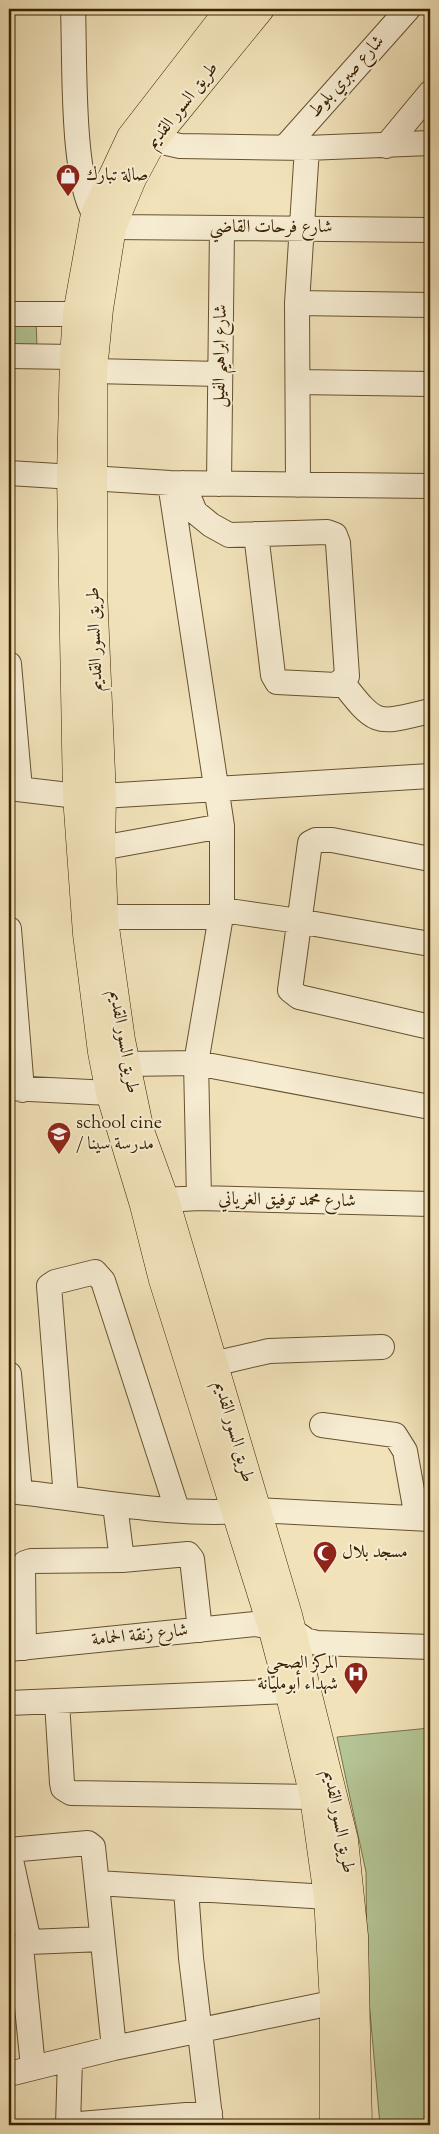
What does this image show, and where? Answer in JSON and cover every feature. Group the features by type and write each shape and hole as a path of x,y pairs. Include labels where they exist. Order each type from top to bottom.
{"main road":[{"name":"طريق السور القديم","path":"230,9 131,137 103,220 77,314 84,364 82,477 90,796 87,934 102,1052 110,1093 155,1202 213,1364 246,1511"},
{"name":"طريق السور القديم","path":"84,364 99,309 103,220 132,179 153,140 260,9"},
{"name":"طريق السور القديم","path":"90,796 100,848 104,917 126,1064 155,1202 163,1280 246,1511 344,1840 354,1936 345,2000 334,2125"},
{"name":"طريق السور القديم","path":"282,1629 289,1690 314,1798 345,2000 358,2125"}],"street":[{"path":"73,9 82,182 103,220"},
{"name":"شارع صبري بلوط","path":"296,147 408,9"},
{"path":"386,146 430,93"},
{"path":"153,140 180,146 386,146 430,143"},
{"path":"296,147 300,228 297,303 298,485"},
{"name":"شارع فرحات القاضي","path":"103,220 222,228 430,230"},
{"name":"شارع ابراهيم الفيل","path":"219,484 222,228"},
{"path":"297,303 430,305"},
{"path":"9,314 77,314"},
{"path":"9,356 84,364 220,374"},
{"path":"298,382 430,384"},
{"path":"9,473 176,483 430,486"},
{"path":"176,483 195,512 211,525 230,536 256,534 327,532 335,535 338,543 347,676 342,682 336,685 277,682 273,675 256,534"},
{"path":"176,483 222,826 222,914 196,1063 199,1198"},
{"path":"9,664 14,788 90,796 430,776"},
{"path":"342,682 365,712 376,718 391,720 430,711"},
{"path":"100,848 222,826"},
{"path":"430,859 332,840 316,840 310,843 290,990 294,994 430,1027"},
{"path":"104,917 222,914 298,921 430,944"},
{"path":"9,930 16,1089 110,1093"},
{"path":"126,1064 196,1063 430,1107"},
{"name":"شارع محمد توفيق الغرياني","path":"155,1202 199,1198 430,1204"},
{"path":"66,1498 49,1286 55,1282 95,1272 103,1281 178,1509"},
{"path":"213,1364 269,1351 382,1347"},
{"path":"9,1374 14,1491 115,1504 178,1509 424,1519 405,1452 395,1435 322,1425"},
{"path":"115,1504 122,1560"},
{"path":"16,1649 25,1563 122,1560 188,1554 192,1559 200,1630"},
{"name":"شارع زنقة الحمامة","path":"16,1649 255,1624 282,1629"},
{"path":"282,1629 317,1643 430,1648"},
{"path":"9,1702 58,1702 289,1690"},
{"path":"58,1702 62,1783 63,1788 71,1794 314,1798"},
{"path":"30,1942 9,1850 91,1844 94,1852 114,2048"},
{"path":"97,1883 328,1897"},
{"path":"70,2060 68,2125 211,2119 191,1958 186,1889"},
{"path":"33,2067 20,1954 21,1947 30,1942 102,1939"},
{"path":"9,2074 200,2029 345,2000"}],"green space":[{"path":"9,318 36,318 37,348 9,348"},
{"path":"430,1728 430,1930 426,1955 430,1981 430,2030 427,2042 430,2062 430,2125 380,2125 367,1978 366,1872 337,1737"}],"place":[{"name":"صالة تبارك","path":"68,197"},
{"name":"school cine / مدرسة سينا","path":"59,1155"},
{"name":"مسجد بلال","path":"325,1574"},
{"name":"المركز الصحي شهداء أبومليانة","path":"356,1695"}]}
